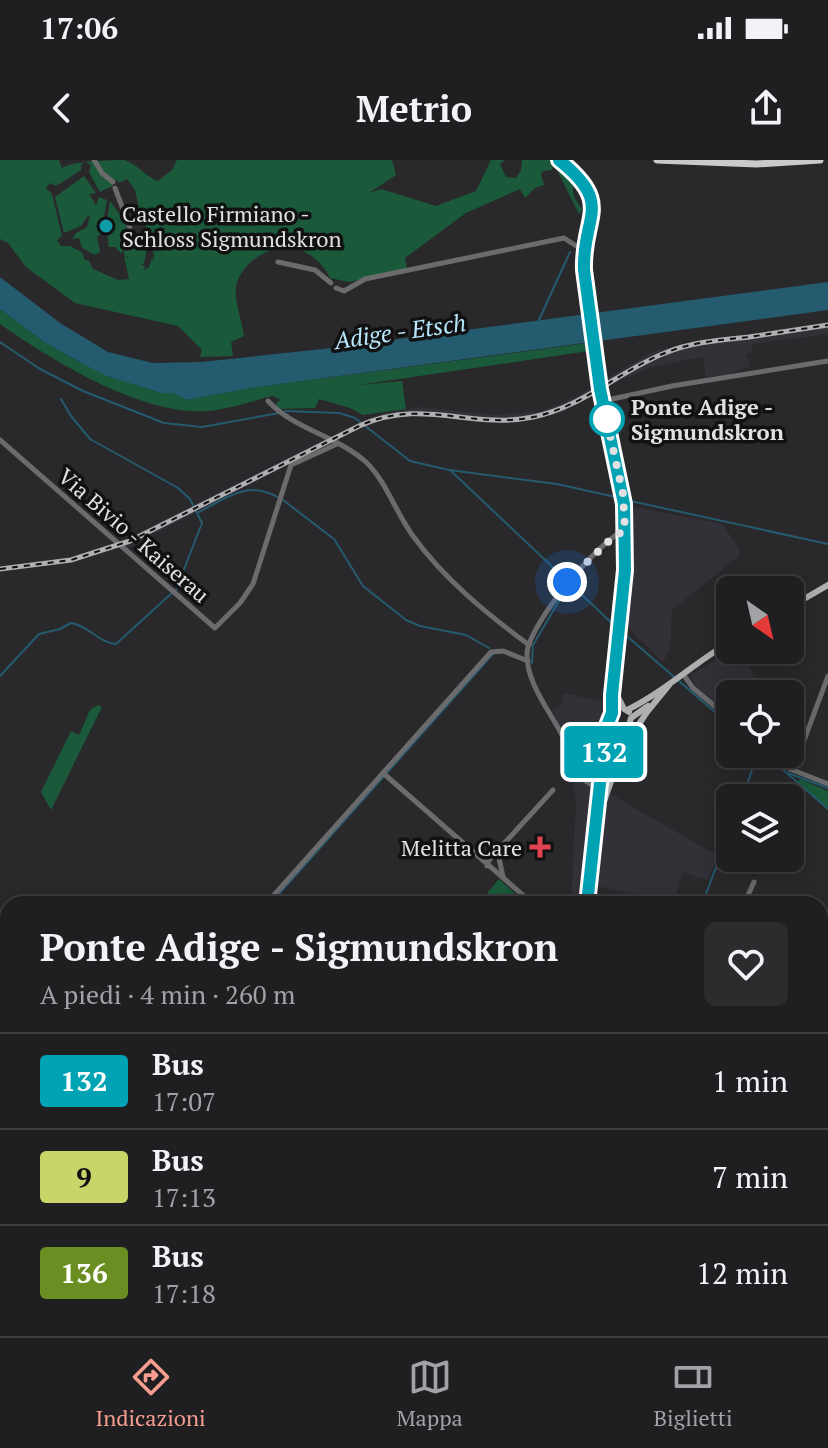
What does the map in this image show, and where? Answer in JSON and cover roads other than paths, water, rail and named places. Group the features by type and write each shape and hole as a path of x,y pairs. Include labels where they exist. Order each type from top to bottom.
{"highway":[{"path":"657,160 821,163"}],"main road":[{"path":"561,161 582,182 591,199 592,220 584,251 584,270 603,401 624,504 625,570 612,686 612,717 617,728 626,728"},
{"path":"804,599 828,585"},
{"path":"598,816 631,718 680,675 716,649"},
{"path":"612,686 631,718"},
{"path":"588,896 606,728 612,717 668,686"},
{"path":"622,750 668,686"}],"street":[{"path":"94,160 114,185 133,243"},
{"path":"278,262 315,270 333,286 344,291 365,279 564,238 584,251"},
{"path":"603,401 672,386 828,361"},
{"path":"268,401 286,416 366,462 413,537 454,583 529,645"},
{"name":"Via Bivio - Kaiserau","path":"0,440 215,628 240,603 253,584 291,465 337,444"},
{"path":"595,787 577,773 562,735 537,690 528,661 529,645 569,580 612,538 625,530"},
{"path":"273,896 385,775 491,652 503,651 528,661"},
{"path":"680,675 716,707"},
{"path":"793,770 828,676"},
{"path":"790,768 828,784"},
{"path":"385,775 524,896"},
{"path":"487,866 553,790"},
{"path":"498,852 503,877"},
{"path":"748,896 754,882"}],"water":[{"path":"0,277 60,323 108,352 153,363 201,362 323,349 828,282 828,310 251,388 187,400 173,393 161,393 107,376 44,342 0,309"}],"waterway":[{"path":"539,320 570,252"},
{"path":"0,342 40,369 83,391 164,423 202,427 279,413"},
{"path":"61,399 90,439 178,488 190,499 202,523 176,590"},
{"path":"285,411 339,413 355,418 410,461 449,470 557,484 620,498"},
{"path":"450,470 617,628"},
{"path":"197,513 247,490 257,490 279,498"},
{"path":"283,500 334,539 363,586 406,620 420,626 466,635 489,648"},
{"path":"626,500 828,544"},
{"path":"532,663 533,645 566,589"},
{"path":"0,676 39,634 71,623 116,644 173,592"},
{"path":"622,632 716,713"},
{"path":"277,896 493,654"},
{"path":"747,784 753,768"},
{"path":"781,768 828,809"},
{"path":"788,773 828,788"},
{"path":"705,896 716,868"}],"railway":[{"path":"0,569 71,560 130,541 359,426 382,418 404,414 489,420 533,417 585,397 675,349 828,325"}],"place":[{"name":"Castello Firmiano - Schloss Sigmundskron","path":"106,226"},
{"name":"Ponte Adige - Sigmundskron","path":"607,419"},
{"name":"Melitta Care","path":"540,847"}],"water label":[{"name":"Adige - Etsch","path":"400,331"}]}
